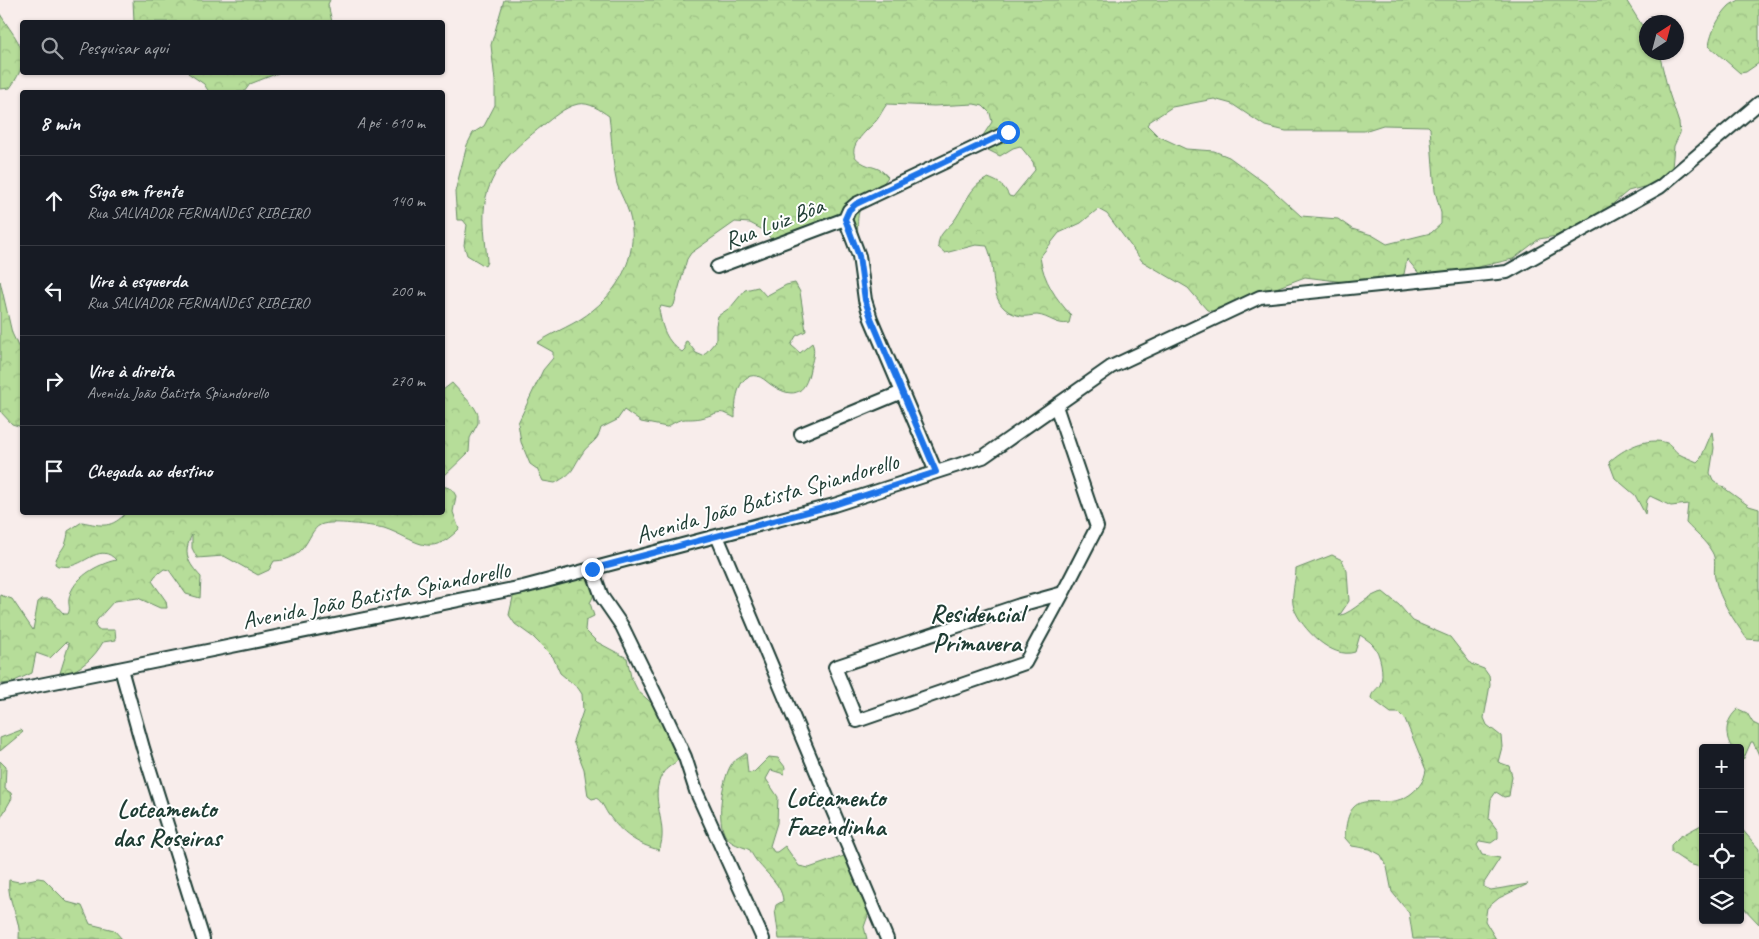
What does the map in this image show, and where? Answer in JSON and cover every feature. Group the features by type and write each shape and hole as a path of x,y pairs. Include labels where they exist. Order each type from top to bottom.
{"street":[{"name":"Avenida João Batista Spiandorello","path":"0,693 523,587 834,505 983,457 1111,367 1260,297 1508,272 1660,187 1759,103"},
{"path":"936,472 865,300 859,256 845,219 849,210 856,204 1008,132"},
{"name":"Rua Luiz Bôa","path":"717,267 845,219"},
{"path":"801,434 902,392"},
{"path":"1056,406 1097,527 1063,593 1025,663 857,721 835,668 1020,604 1063,593"},
{"path":"716,536 886,939"},
{"path":"592,569 602,598 622,626 664,712 685,758 696,791 763,939"},
{"path":"122,669 143,748 203,939"}],"green space":[{"path":"133,0 330,0 328,4 332,20 134,20"},
{"path":"504,0 1626,0 1639,21 1639,60 1661,60 1679,123 1680,133 1674,146 1672,168 1666,181 1628,191 1608,208 1556,236 1539,239 1513,259 1465,270 1438,280 1421,276 1407,259 1404,274 1395,281 1353,283 1305,277 1252,297 1221,313 1207,310 1188,288 1142,261 1107,214 1098,209 1081,223 1059,233 1040,257 1044,274 1051,289 1071,315 1069,323 1065,324 1037,315 1021,316 1009,312 1002,306 997,297 987,246 976,245 945,253 938,247 942,234 956,218 969,195 982,181 988,178 1001,184 1009,196 1013,197 1035,170 1033,162 1020,146 1000,156 986,149 974,149 992,122 990,113 983,106 974,104 934,106 887,104 876,121 862,135 855,146 854,152 861,162 878,169 888,177 868,196 861,207 858,218 858,239 848,226 804,228 786,235 776,246 765,231 750,223 735,222 691,253 687,259 674,305 670,308 661,306 659,309 663,328 668,339 682,352 687,341 696,353 703,356 716,341 718,316 731,307 745,290 758,287 766,296 786,285 795,283 800,292 806,331 796,336 791,345 800,353 812,343 814,349 808,378 801,390 791,393 785,392 761,377 750,376 741,384 738,391 735,418 724,413 718,413 701,418 681,420 667,427 641,422 624,410 617,420 601,428 595,440 585,450 572,470 555,483 543,481 537,469 530,464 521,442 518,423 543,370 553,358 553,352 537,343 587,315 603,301 620,279 626,267 632,241 632,227 629,213 615,176 609,116 591,105 578,104 563,110 542,126 515,149 501,166 486,197 484,221 487,262 485,266 467,255 464,245 467,225 463,220 457,220 455,192 467,145 473,133 484,126 495,105 495,81 491,45","holes":["1214,99 1232,104 1265,126 1286,131 1364,131 1383,125 1428,126 1430,128 1435,191 1441,213 1441,224 1431,233 1387,244 1372,235 1352,229 1338,219 1301,216 1266,184 1229,157 1214,151 1186,149 1158,136 1147,125 1172,107"]},
{"path":"1739,0 1759,0 1759,63 1746,72 1740,73 1709,46 1722,14 1730,5"},
{"path":"0,14 20,46 20,70 10,88 0,89"},
{"path":"191,75 273,75 250,84 246,90 208,90 204,84"},
{"path":"0,281 12,333 20,351 20,426 12,424 0,411"},
{"path":"452,383 474,407 478,414 478,423 470,438 469,452 445,475 445,388"},
{"path":"1712,432 1714,448 1710,473 1713,480 1749,506 1759,509 1759,640 1747,639 1724,602 1715,578 1715,561 1712,552 1686,523 1688,504 1671,506 1650,496 1647,500 1645,514 1635,495 1615,478 1609,462 1628,448 1651,441 1659,441 1667,443 1679,454 1697,462 1701,458"},
{"path":"445,487 452,489 456,496 453,512 459,529 448,538 431,545 422,544 384,528 346,523 326,523 313,531 306,544 295,555 274,561 269,570 258,575 224,556 197,558 192,548 192,535 187,547 187,553 190,562 201,577 200,598 186,594 169,570 164,569 152,581 166,601 167,608 160,608 138,598 114,601 97,620 95,626 98,630 115,630 116,640 103,642 96,653 76,670 64,675 60,673 69,644 66,642 50,658 36,653 32,673 10,683 0,684 0,595 12,599 33,630 38,602 42,599 50,599 64,614 68,614 71,591 80,578 101,565 116,560 105,553 70,566 58,566 55,564 56,560 66,542 68,531 82,522 106,525 123,515 445,515"},
{"path":"1332,555 1342,560 1347,571 1349,601 1339,616 1351,611 1371,596 1383,592 1399,605 1413,621 1450,637 1471,664 1484,669 1489,676 1490,685 1484,718 1487,725 1501,736 1502,747 1498,762 1509,766 1512,776 1509,796 1504,797 1496,792 1491,799 1489,819 1498,831 1498,838 1491,843 1480,841 1477,845 1482,855 1500,858 1484,883 1484,887 1491,890 1528,884 1499,898 1487,908 1485,921 1496,939 1413,939 1409,913 1392,892 1387,867 1381,855 1370,849 1352,846 1345,838 1348,820 1353,809 1360,803 1389,802 1401,799 1412,793 1419,786 1426,770 1405,719 1399,713 1391,713 1371,698 1373,692 1380,685 1382,676 1380,658 1376,648 1360,635 1355,652 1346,653 1327,647 1310,633 1294,608 1293,594 1296,569"},
{"path":"552,575 594,577 593,597 590,603 594,616 586,620 585,630 597,642 627,658 631,677 638,691 664,714 679,746 678,760 664,771 657,792 662,831 662,841 659,850 644,845 624,833 613,821 600,801 588,796 584,769 573,741 583,711 582,694 578,688 560,673 553,657 533,637 515,624 509,615 514,593"},
{"path":"1738,709 1747,713 1753,723 1759,726 1759,755 1753,742 1751,742 1744,758 1744,744 1729,743 1727,728 1730,718"},
{"path":"21,730 23,732 0,751 0,738"},
{"path":"746,753 748,773 754,772 769,757 778,758 785,767 784,774 771,770 766,779 778,797 777,823 770,846 774,852 785,846 799,866 809,868 847,855 868,873 872,904 864,927 867,939 779,939 775,910 776,905 783,901 779,887 758,863 750,850 736,845 729,840 724,834 722,825 722,792 728,772 732,763"},
{"path":"0,761 6,767 5,789 11,793 12,798 0,819"},
{"path":"1699,826 1699,867 1689,864 1671,852 1671,845 1679,837"},
{"path":"1744,832 1759,849 1759,924 1744,908"},
{"path":"38,878 44,879 67,902 82,906 90,924 114,930 122,939 19,939 18,924 10,895 9,880 19,882"}],"district":[{"name":"Residencial Primavera","path":"977,628"},
{"name":"Loteamento Fazendinha","path":"836,812"},
{"name":"Loteamento das Roseiras","path":"167,824"}],"route":[{"path":"592,569 834,505 936,472 871,318 865,300 859,256 845,219 849,210 856,204 1008,132"}]}
